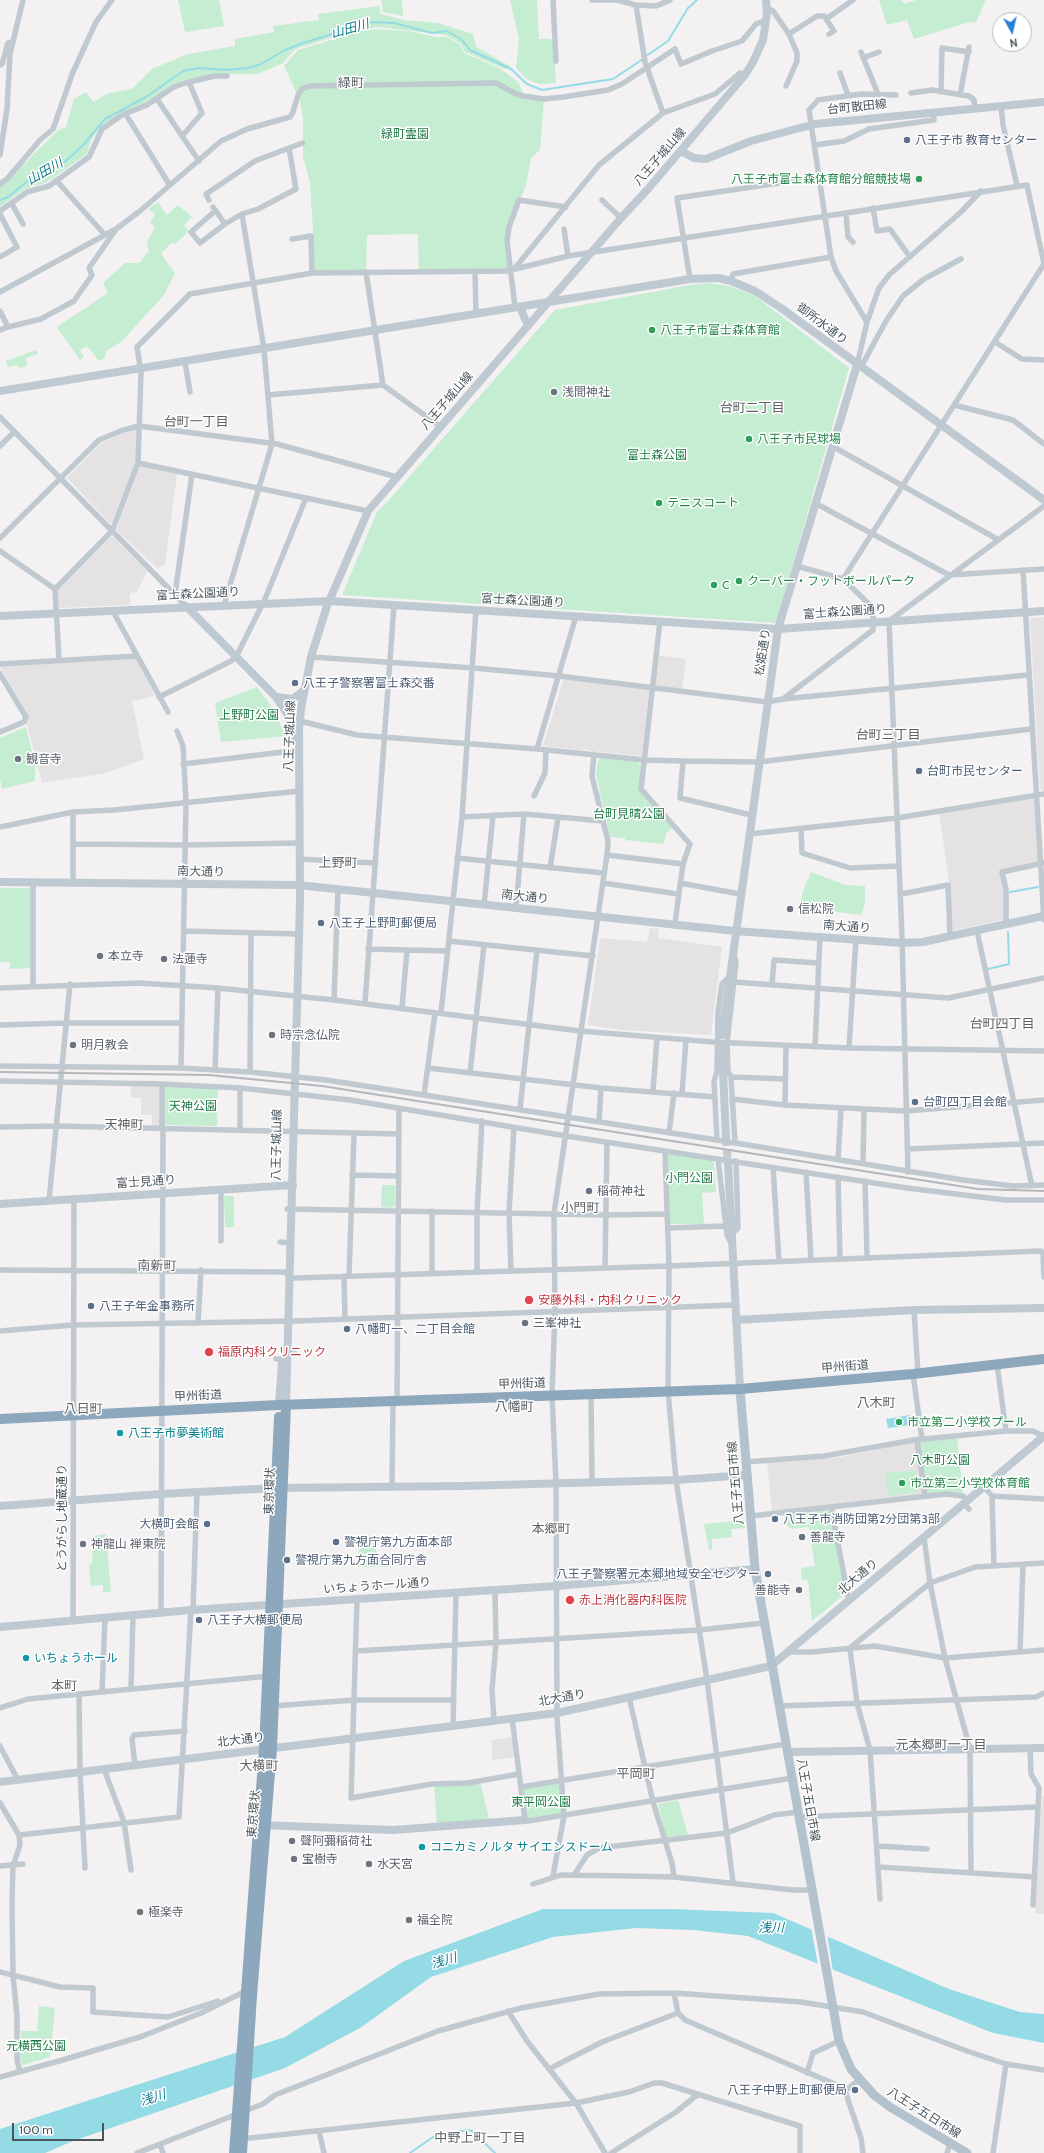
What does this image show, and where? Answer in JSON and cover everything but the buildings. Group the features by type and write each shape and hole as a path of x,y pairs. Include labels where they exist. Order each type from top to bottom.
{"highway":[{"name":"甲州街道","path":"0,1419 283,1405 740,1389 916,1373 1044,1359"},
{"name":"東京環状","path":"234,2153 240,2110 268,1749 283,1405"},
{"name":"東京環状","path":"240,2110 243,2138 242,2153"}],"main road":[{"name":"八王子五日市線","path":"740,1389 747,1475 748,1510 755,1569 838,2041 847,2063 859,2080 885,2104 967,2153"}],"street":[{"path":"0,155 7,109 12,42 23,0"},
{"path":"0,184 8,179 40,140 53,129 73,72 96,22 112,0"},
{"path":"553,0 556,61"},
{"path":"592,0 617,0 636,5 656,6 670,0"},
{"path":"826,19 853,0"},
{"path":"767,4 789,34 797,58 786,86"},
{"name":"八王子城山線","path":"283,1405 279,1359 286,1322 286,1242 290,1209 297,934 295,896 298,885 299,859 300,721 310,657 329,600 368,511 550,302 744,75 761,46 766,20 767,4"},
{"path":"636,5 645,62 663,112"},
{"path":"789,34 817,16 824,16 834,31 829,34"},
{"path":"0,292 117,228 140,211 216,144 231,135 290,117 298,95 302,89 309,86 496,82 516,94 544,99 608,90 622,84 635,74 647,69 663,55 675,48 681,64 712,51 742,41 756,24 766,20"},
{"path":"0,65 2,64 8,43 12,42"},
{"path":"940,92 942,48 969,49 960,95"},
{"path":"861,52 878,94"},
{"path":"864,58 879,52"},
{"path":"513,270 599,165 663,112 715,94 740,73 744,75"},
{"path":"840,73 848,96"},
{"path":"0,211 27,192 49,186 89,157 102,129 125,113 147,106 174,87 215,76 227,76"},
{"path":"183,136 202,113 189,82"},
{"path":"910,93 932,90 960,95 972,98 975,109"},
{"path":"867,322 836,271 831,257 809,110 818,100 878,94 896,95"},
{"path":"157,99 180,135 183,136 198,161"},
{"name":"台町散田線","path":"680,151 694,158 706,159 751,141 808,125 1044,102"},
{"path":"1001,106 1003,125 1017,185"},
{"path":"125,113 169,184"},
{"path":"815,145 844,141 869,129 934,120 933,113"},
{"path":"209,200 206,194 255,161 303,143"},
{"path":"224,224 214,209 191,232 200,243 224,224 242,214 258,209 296,189 289,148"},
{"path":"690,279 677,198 820,177"},
{"path":"56,180 104,234"},
{"path":"58,660 55,589 112,531 138,463 141,369 138,347 190,294 312,273 475,272 513,270 568,256 846,213 981,190 1027,184 1044,264 843,579"},
{"path":"859,366 867,322 879,288 890,274 961,212 981,190"},
{"path":"528,326 517,307 513,270 507,241 508,227 519,200 566,207"},
{"path":"602,200 621,218"},
{"path":"12,204 23,224"},
{"path":"873,208 877,231 890,229 910,257"},
{"path":"846,213 848,237 853,242"},
{"path":"0,214 17,247 0,257"},
{"path":"224,605 272,444 264,349 242,214"},
{"path":"0,330 41,319 74,301 92,275 89,268 117,228"},
{"path":"564,228 568,256"},
{"path":"292,239 311,236 312,273"},
{"path":"731,281 733,274 831,257"},
{"path":"859,366 903,296 924,279 961,259"},
{"path":"366,272 383,385"},
{"path":"475,272 476,314"},
{"name":"御所水通り","path":"0,391 690,279 707,278 731,281 762,295 1044,500"},
{"path":"0,311 8,327"},
{"path":"995,342 1022,359 1044,360"},
{"path":"185,362 190,392"},
{"name":"松姫通り","path":"722,1036 731,980 732,952 778,629 832,446 859,366"},
{"path":"268,395 383,385 441,427"},
{"path":"954,405 1013,420 1044,444"},
{"path":"0,417 276,697 286,712 300,750 183,764"},
{"path":"0,538 99,440 123,430 139,426 272,444 334,458 397,477"},
{"path":"0,446 14,432"},
{"path":"832,446 997,539"},
{"path":"138,463 368,511"},
{"path":"175,594 192,474"},
{"path":"159,697 220,667 237,656 263,603 306,498"},
{"path":"815,503 949,575 1044,569"},
{"path":"908,1172 906,1048 889,621 997,539 1044,506"},
{"path":"0,551 55,589"},
{"path":"783,699 873,630 874,622 873,608 843,579 797,566"},
{"path":"1023,570 1031,728 1042,863 1044,918"},
{"name":"富士森公園通り","path":"0,616 329,600 778,629 1044,611"},
{"path":"365,1003 388,663 394,605"},
{"path":"115,610 115,615 168,712"},
{"path":"424,1095 449,941 469,744 476,610"},
{"path":"537,749 576,616"},
{"path":"660,621 642,789 690,844 683,864 675,924"},
{"path":"0,664 137,656"},
{"path":"310,657 474,668 558,676 767,702 783,699 1028,675"},
{"path":"0,674 26,717 24,722 0,732"},
{"path":"276,697 293,699 304,690"},
{"path":"286,712 300,721 341,732 384,737 594,754 645,760 683,761 760,762 1031,728"},
{"path":"177,731 183,746 186,802 186,884 182,986 181,1068"},
{"path":"534,796 544,773 546,750"},
{"path":"553,1876 564,1816 557,1713 556,1483 552,1396 555,1312 554,1213 556,1190 566,1136 572,1084 599,917 607,855 608,841 592,776 594,754"},
{"path":"683,761 680,798 751,815"},
{"path":"0,827 73,812 114,810 300,790"},
{"path":"749,834 897,818 1044,794"},
{"path":"73,812 73,883"},
{"path":"462,817 525,813 558,818 603,821"},
{"path":"516,908 525,813"},
{"path":"484,905 493,815"},
{"path":"550,868 558,818"},
{"path":"801,829 802,853 850,868 899,866"},
{"path":"73,844 299,844"},
{"path":"607,855 683,864"},
{"path":"457,858 604,873"},
{"path":"299,859 374,863"},
{"path":"1006,925 1006,889 1002,872 1042,863"},
{"name":"南大通り","path":"0,882 298,885 372,894 735,931 902,943 923,942 1044,918"},
{"path":"33,883 33,986"},
{"path":"603,883 678,894"},
{"path":"680,883 740,894"},
{"path":"900,894 948,884 950,936"},
{"path":"334,1000 338,889"},
{"path":"184,931 297,934"},
{"path":"977,931 1032,1186"},
{"path":"250,1072 251,933"},
{"path":"815,1047 820,937"},
{"path":"849,1048 856,939"},
{"path":"449,941 593,956"},
{"path":"470,1073 484,945"},
{"path":"368,949 447,950"},
{"path":"402,1008 407,950"},
{"path":"520,1109 537,950"},
{"path":"772,985 774,960 818,963"},
{"path":"726,1138 722,1044 722,984 731,980 903,996 948,998 1044,978"},
{"path":"718,1140 715,1097 731,980"},
{"path":"0,988 70,984 139,983 218,988 365,1003 580,1031 722,1044 849,1048 1044,1051"},
{"path":"49,1201 70,984"},
{"path":"215,1070 218,988"},
{"path":"0,1025 67,1023 182,1023"},
{"path":"653,1091 657,1038"},
{"path":"682,1094 686,1040"},
{"path":"722,1044 728,1071 731,1077 735,1142"},
{"path":"785,1105 786,1046"},
{"path":"0,1066 181,1068 293,1076 735,1142 908,1172 992,1184 1044,1186"},
{"path":"428,1068 601,1088 715,1097"},
{"path":"731,1077 786,1079"},
{"path":"0,1081 162,1084 240,1088 350,1100 732,1162 974,1197 1005,1200 1044,1200"},
{"path":"161,1612 163,1193 162,1084"},
{"path":"240,1088 240,1130"},
{"path":"599,1122 601,1088"},
{"path":"669,1133 674,1093"},
{"path":"732,1099 841,1109 906,1111 1044,1100"},
{"path":"392,1487 399,1275 399,1109"},
{"path":"838,1160 841,1109"},
{"path":"863,1163 864,1110"},
{"path":"477,1272 477,1212 482,1121"},
{"path":"0,1127 56,1126 399,1134"},
{"path":"511,1271 509,1212 514,1127"},
{"path":"345,1320 354,1134"},
{"path":"605,1268 607,1142"},
{"path":"907,1150 1044,1143"},
{"path":"665,1151 669,1266 668,1391 676,1480 707,1680 733,1882"},
{"path":"718,1159 726,1235 732,1239"},
{"path":"732,1162 732,1239 740,1389"},
{"path":"773,1167 779,1261"},
{"path":"806,1172 811,1260"},
{"path":"352,1175 399,1176"},
{"path":"838,1177 840,1259"},
{"path":"865,1181 867,1257"},
{"name":"富士見通り","path":"0,1204 290,1185"},
{"path":"221,1241 222,1190"},
{"name":"とうがらし地蔵通り","path":"73,1621 74,1199"},
{"path":"290,1209 605,1215 667,1214"},
{"path":"432,1211 432,1274"},
{"path":"668,1228 726,1226"},
{"path":"0,1270 201,1270 287,1275 346,1276 733,1264 867,1257 1041,1251 1043,1253 1044,1277"},
{"path":"198,1323 201,1270"},
{"path":"0,1331 73,1325 286,1322 735,1305"},
{"path":"736,1320 914,1310 1044,1308"},
{"path":"914,1310 916,1373 925,1496"},
{"name":"八王子城山線","path":"283,1405 291,1352 286,1322"},
{"path":"279,1359 291,1352"},
{"path":"998,1364 1006,1430"},
{"path":"591,1394 592,1482"},
{"path":"746,1462 824,1456 920,1439 1006,1430 1033,1431 1044,1436"},
{"name":"北大通り","path":"0,1782 557,1713 771,1666 924,1537 967,1505 984,1487 1044,1436"},
{"path":"0,1506 161,1494 279,1488 392,1487 676,1480 747,1475"},
{"path":"984,1487 992,1496 994,1566"},
{"path":"19,1835 179,1817 184,1759 197,1492"},
{"path":"748,1510 831,1507 946,1494 963,1496 967,1505"},
{"path":"992,1496 1044,1499"},
{"path":"831,1507 849,1601"},
{"path":"924,1537 930,1583 945,1658 970,1749 971,1873"},
{"path":"850,1648 930,1583 975,1567 1044,1563"},
{"path":"1020,1652 1022,1565"},
{"name":"いちょうホール通り","path":"0,1627 161,1612 556,1586 755,1569"},
{"path":"494,1720 492,1690 496,1643 495,1590"},
{"path":"453,1726 456,1592"},
{"path":"357,1599 351,1798 432,1784 468,1783 519,1774"},
{"path":"131,1689 133,1615"},
{"path":"102,1692 105,1618"},
{"path":"356,1651 699,1630 764,1623"},
{"path":"788,1652 811,1652 875,1646 945,1658 1044,1650"},
{"path":"850,1648 857,1703 870,1750 880,1899"},
{"path":"0,1708 28,1699 271,1676"},
{"path":"779,1706 1036,1697 1044,1693"},
{"path":"79,1694 80,1772 85,1868"},
{"path":"629,1697 653,1802 666,1840 674,1878"},
{"path":"270,1706 355,1700 453,1700"},
{"path":"512,1718 525,1820"},
{"path":"135,1765 132,1739 134,1735 185,1731"},
{"path":"0,1746 18,1780"},
{"path":"521,1787 717,1756 786,1748 870,1750 1044,1748"},
{"path":"1030,1748 1031,1774 1038,1788 1033,1905"},
{"path":"104,1769 124,1822 131,1870"},
{"path":"262,1825 393,1830 525,1820 564,1816 653,1802 792,1778"},
{"path":"0,1803 19,1835 20,1845 13,1866 13,1975 17,2016 17,2060 20,2072"},
{"path":"574,1875 587,1855 599,1848 727,1833 774,1815 875,1814 1037,1807"},
{"path":"877,1846 927,1849"},
{"path":"0,1866 23,1864"},
{"path":"879,1867 1035,1877"},
{"path":"533,1884 553,1876 574,1875 674,1878 733,1882 812,1892"},
{"path":"0,1972 60,1987 93,1988 93,2012 168,2017 218,2001"},
{"path":"138,2153 240,2110 263,2104 275,2095 427,2035 508,2011 587,1996 639,1992 674,1993 801,2002 832,2006 867,2013 950,2046 1006,2064 1044,2070"},
{"path":"674,1993 678,2013 685,2020 710,2032 844,2088 846,2090 861,2138 863,2153"},
{"path":"0,2076 20,2072 99,2050 157,2031 248,1994"},
{"path":"508,2011 527,2041 576,2103 605,2153"},
{"path":"549,2069 614,2036 678,2013"},
{"path":"807,2073 813,2053 838,2041"},
{"path":"993,2153 1006,2064"},
{"path":"846,2090 859,2080"},
{"path":"238,2153 239,2141 243,2138 576,2103 629,2092 654,2083 662,2083 800,2126 800,2153"},
{"path":"611,2153 676,2112 697,2095"},
{"path":"320,2131 324,2153"},
{"path":"948,2153 950,2143"},
{"path":"160,2144 163,2153"}],"shaded area":[{"path":"136,430 136,462 111,524 67,478 101,443 123,433"},
{"path":"140,466 177,474 165,564 158,569 116,530"},
{"path":"112,536 147,571 137,592 130,593 130,605 59,608 58,590"},
{"path":"1044,617 1043,791 1040,788 1030,620 1032,618"},
{"path":"656,655 686,659 682,691 652,687"},
{"path":"137,659 155,696 132,701 144,759 106,773 42,783 26,721 28,715 0,667"},
{"path":"566,679 647,689 649,691 642,756 543,746 563,681"},
{"path":"1036,796 1039,864 1002,872 1006,919 950,931 949,882 939,811"},
{"path":"650,928 659,929 658,938 722,947 711,1035 621,1030 588,1025 600,938 647,942"},
{"path":"130,1083 162,1084 162,1128 152,1128 152,1115 141,1114 141,1098 131,1097"},
{"path":"915,1442 922,1492 920,1495 772,1512 767,1463 841,1457"},
{"path":"514,1737 517,1757 492,1760 492,1740"},
{"path":"1044,1796 1044,1914 1035,1913 1042,1797"}],"green space":[{"path":"178,0 219,0 224,26 185,32"},
{"path":"381,0 402,0 403,16 383,12"},
{"path":"510,0 537,0 539,39 550,39 554,41 556,83 539,84 528,80 516,68 519,39"},
{"path":"879,0 901,0 904,4 916,0 986,0 976,22 966,23 914,39 907,20 887,25"},
{"path":"379,6 381,14 404,20 438,23 473,34 476,47 510,66 505,69 465,52 460,43 445,35 378,27 356,30 295,49 283,63 258,74 214,74 184,80 144,104 112,119 99,129 91,140 87,154 47,182 25,189 0,207 0,184 13,175 57,131 66,127 74,99 86,92 93,102 109,93 132,89 152,69 188,54 235,46 235,39 274,32 273,26 319,20 318,14"},
{"name":"緑町霊園","path":"368,29 408,31 435,37 447,37 459,44 464,53 499,68 518,82 524,95 544,99 540,150 531,158 526,185 509,227 511,271 419,273 418,234 367,235 366,272 312,273 313,232 310,182 303,157 303,119 300,100 284,66 298,50"},
{"path":"158,202 167,215 178,205 192,217 184,225 189,231 175,244 171,243 161,254 175,273 164,295 121,342 106,351 105,358 99,361 87,346 80,350 84,357 80,360 57,327 108,293 103,283 125,263 139,263 149,251 147,242 155,228 150,222 155,214 148,209"},
{"name":"富士森公園","path":"708,283 729,286 755,296 849,368 776,623 342,595 377,512 555,310"},
{"path":"36,350 38,354 26,358 27,366 20,368 17,365 8,367 6,361"},
{"name":"上野町公園","path":"257,687 271,706 286,736 221,742 215,703"},
{"name":"観音寺","path":"26,727 35,763 35,781 2,789 0,779 0,738"},
{"name":"台町見晴公園","path":"602,758 638,762 641,766 639,790 672,828 666,833 664,844 610,837 596,774 598,761"},
{"path":"811,872 845,885 865,886 865,904 861,915 806,908 807,903 801,902 803,891"},
{"path":"0,888 33,888 33,968 10,969 10,962 0,962"},
{"name":"天神公園","path":"166,1086 218,1089 217,1126 165,1125 164,1088"},
{"name":"小門公園","path":"670,1154 712,1161 714,1163 716,1192 702,1193 704,1224 670,1224 668,1156"},
{"path":"382,1185 395,1185 395,1205 392,1208 381,1207"},
{"path":"224,1196 234,1196 234,1227 225,1227"},
{"name":"八木町公園","path":"957,1438 963,1493 924,1493 918,1442"},
{"name":"市立第二小学校体育館","path":"916,1470 918,1492 888,1496 886,1473"},
{"path":"825,1509 830,1513 845,1594 812,1621 808,1580 802,1580 801,1568 815,1566 809,1527 791,1529 785,1523 784,1515"},
{"path":"744,1520 745,1528 731,1529 732,1537 712,1539 712,1550 709,1550 704,1524"},
{"path":"106,1534 111,1592 103,1592 103,1585 91,1586 89,1564 92,1563 93,1536"},
{"path":"359,1543 376,1543 376,1560 391,1560 391,1567 358,1567"},
{"name":"東平岡公園","path":"562,1780 564,1816 528,1821 521,1787"},
{"path":"480,1781 489,1819 437,1823 434,1785"},
{"path":"678,1800 688,1835 666,1837 658,1804"},
{"name":"元横西公園","path":"39,2006 55,2008 50,2057 22,2065 20,2057 21,2031 37,2031"}],"water":[{"name":"市立第二小学校プール","path":"910,1415 911,1425 888,1428 886,1419"},
{"name":"浅川","path":"543,1909 672,1909 773,1913 949,1989 1020,2012 1044,2014 1044,2043 993,2033 748,1936 693,1930 636,1928 553,1937 431,1977 360,2028 285,2068 73,2141 45,2153 0,2153 0,2129 285,2037 404,1961"}],"pier":[{"path":"811,1927 827,1934 833,1971 818,1965"}],"waterway":[{"name":"山田川","path":"646,56 668,41 688,8 697,0"},
{"name":"山田川","path":"0,200 8,197 30,179 66,161 83,145 105,119 146,97 183,71 199,68 226,70 248,68 259,65 285,50 303,43 372,22 394,23 432,33 447,31 462,40 470,50 511,69 527,84 542,90 613,79 643,59"},
{"path":"1010,892 1038,887"},
{"path":"988,969 1009,964 1008,932"},
{"path":"410,2153 436,2135 468,2130 472,2131 495,2153"}],"tunnel":[{"path":"726,1138 728,1163"}],"railway":[{"path":"0,1072 209,1075 322,1086 978,1189 1044,1191"}],"place":[{"name":"八王子市 教育センター","path":"907,140"},
{"name":"八王子市富士森体育館分館競技場","path":"919,179"},
{"name":"八王子市富士森体育館","path":"652,330"},
{"name":"浅間神社","path":"554,392"},
{"name":"八王子市民球場","path":"749,439"},
{"name":"テニスコート","path":"659,503"},
{"name":"クーバー・フットボールパーク","path":"739,581"},
{"name":"C","path":"714,585"},
{"name":"八王子警察署富士森交番","path":"295,683"},
{"name":"観音寺","path":"18,759"},
{"name":"台町市民センター","path":"919,771"},
{"name":"信松院","path":"790,909"},
{"name":"八王子上野町郵便局","path":"321,923"},
{"name":"本立寺","path":"100,956"},
{"name":"法蓮寺","path":"164,959"},
{"name":"時宗念仏院","path":"272,1035"},
{"name":"明月教会","path":"73,1045"},
{"name":"台町四丁目会館","path":"915,1102"},
{"name":"稲荷神社","path":"589,1191"},
{"name":"安藤外科・内科クリニック","path":"529,1300"},
{"name":"八王子年金事務所","path":"91,1306"},
{"name":"三峯神社","path":"525,1323"},
{"name":"八幡町一、二丁目会館","path":"347,1329"},
{"name":"福原内科クリニック","path":"209,1352"},
{"name":"市立第二小学校プール","path":"899,1422"},
{"name":"八王子市夢美術館","path":"120,1433"},
{"name":"市立第二小学校体育館","path":"902,1483"},
{"name":"八王子市消防団第2分団第3部","path":"775,1519"},
{"name":"大横町会館","path":"207,1524"},
{"name":"善龍寺","path":"802,1537"},
{"name":"警視庁第九方面本部","path":"336,1542"},
{"name":"神龍山 禅東院","path":"83,1544"},
{"name":"警視庁第九方面合同庁舎","path":"287,1560"},
{"name":"八王子警察署元本郷地域安全センター","path":"768,1574"},
{"name":"善能寺","path":"799,1590"},
{"name":"赤上消化器内科医院","path":"570,1600"},
{"name":"八王子大横郵便局","path":"199,1620"},
{"name":"いちょうホール","path":"26,1658"},
{"name":"聲阿彌稲荷社","path":"292,1841"},
{"name":"コニカミノルタ サイエンスドーム","path":"422,1847"},
{"name":"宝樹寺","path":"294,1859"},
{"name":"水天宮","path":"369,1864"},
{"name":"極楽寺","path":"140,1912"},
{"name":"福全院","path":"409,1920"},
{"name":"八王子中野上町郵便局","path":"855,2090"}],"district":[{"name":"緑町","path":"351,83"},
{"name":"台町二丁目","path":"752,408"},
{"name":"台町一丁目","path":"196,422"},
{"name":"台町三丁目","path":"888,735"},
{"name":"上野町","path":"338,863"},
{"name":"台町四丁目","path":"1002,1024"},
{"name":"天神町","path":"124,1125"},
{"name":"小門町","path":"580,1208"},
{"name":"南新町","path":"157,1266"},
{"name":"八木町","path":"876,1403"},
{"name":"八幡町","path":"514,1407"},
{"name":"八日町","path":"83,1409"},
{"name":"本郷町","path":"551,1529"},
{"name":"本町","path":"64,1686"},
{"name":"元本郷町一丁目","path":"941,1745"},
{"name":"大横町","path":"259,1766"},
{"name":"平岡町","path":"636,1774"},
{"name":"中野上町一丁目","path":"480,2138"}]}
